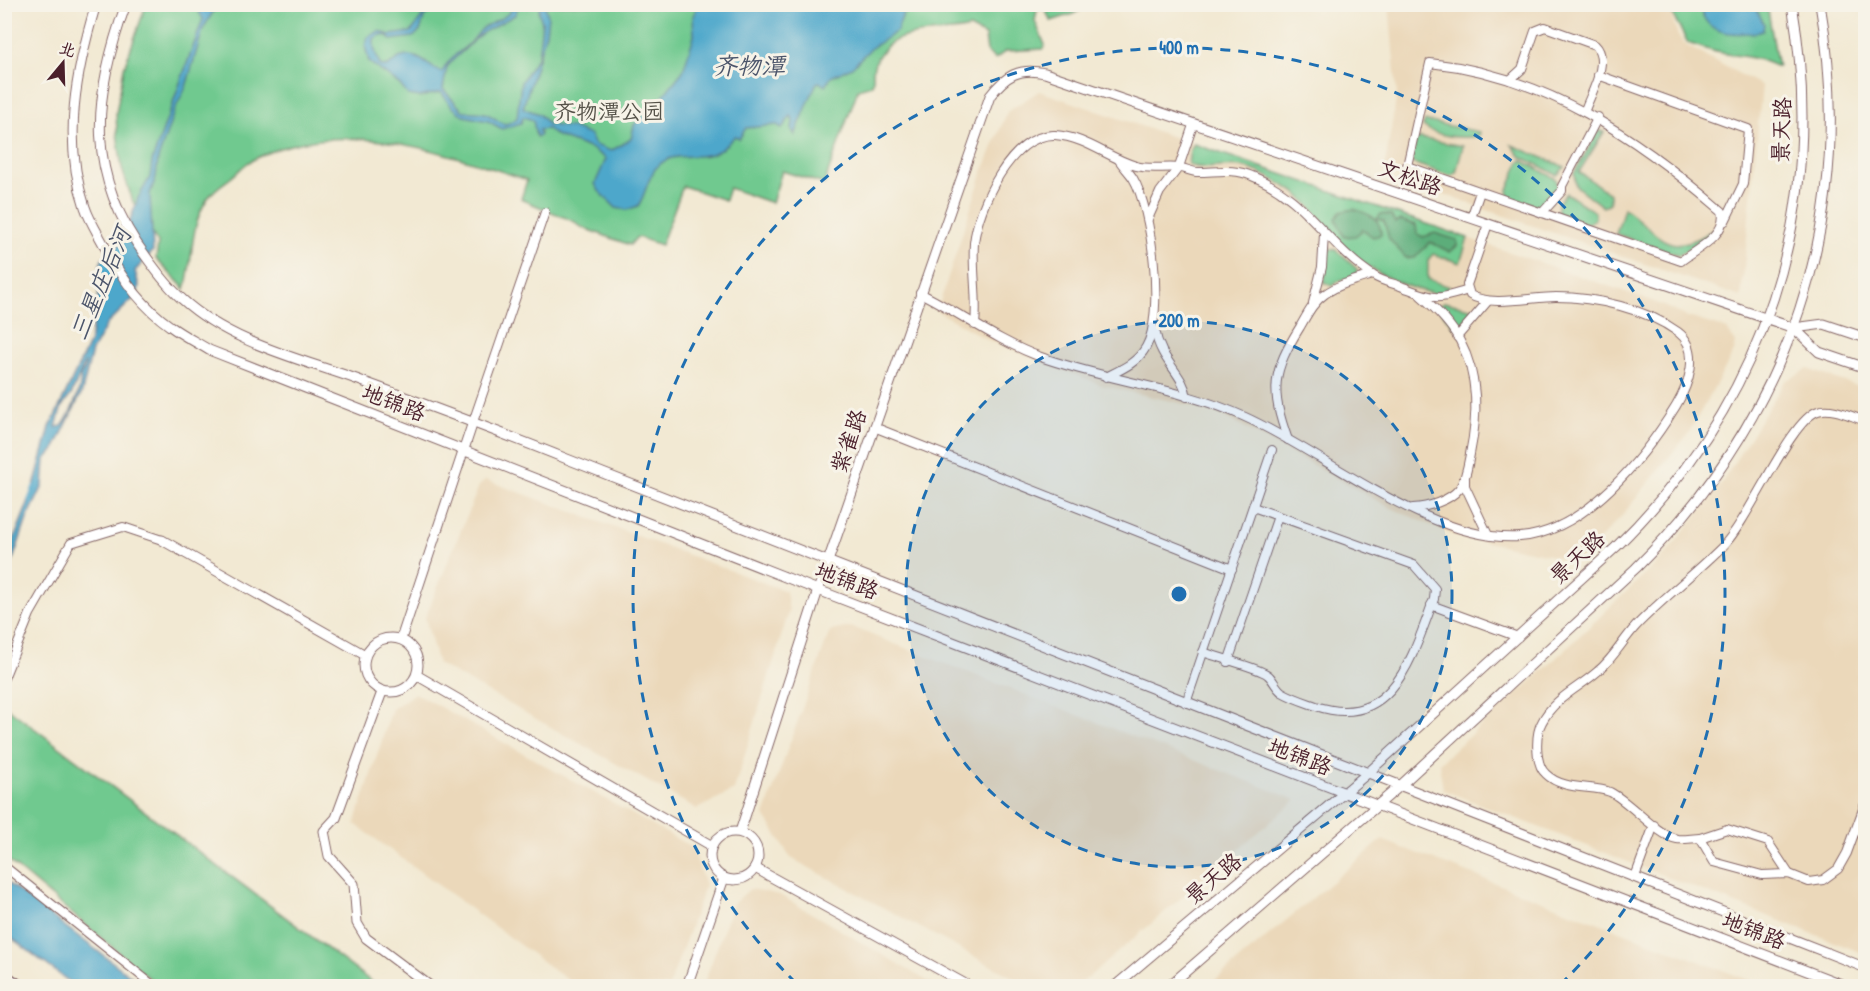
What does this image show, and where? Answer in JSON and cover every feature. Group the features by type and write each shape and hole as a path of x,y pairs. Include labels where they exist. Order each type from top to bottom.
{"main road":[{"path":"4,975 20,987"}],"street":[{"name":"地锦路","path":"96,4 79,70 72,123 74,164 85,208 117,268 148,305 168,325 209,350 818,590 1846,987"},
{"name":"地锦路","path":"126,4 105,74 100,117 100,148 116,207 122,222 148,260 181,299 234,334 473,422 827,564 1369,772 1866,969"},
{"name":"景天路","path":"1115,987 1369,772 1616,547 1649,515 1679,479 1726,408 1768,319 1787,254 1802,155 1801,64 1792,4"},
{"path":"1169,987 1401,785 1636,568 1702,496 1750,422 1794,328 1814,260 1830,157 1829,61 1820,4"},
{"path":"1510,80 1522,69 1535,31 1545,27 1595,45 1602,56 1598,75 1585,110"},
{"path":"1598,75 1748,129 1743,183 1725,221 1719,233 1681,261 1407,166 1430,63 1458,66 1510,80 1598,117 1672,167 1722,211 1725,221"},
{"name":"文松路","path":"1012,74 1028,69 1045,73 1768,319 1794,328 1819,352 1866,368"},
{"name":"紫雀路","path":"740,832 818,590 990,96 1000,82 1012,74"},
{"path":"1542,213 1562,191 1562,186 1598,117"},
{"path":"1148,219 1160,192 1179,167 1193,125"},
{"path":"975,325 972,272 975,240 994,184 1020,147 1030,140 1054,135 1100,148 1117,158 1146,167 1179,167 1195,173 1241,171 1288,194 1308,213 1324,234 1372,275 1421,296 1441,299 1468,290"},
{"path":"1117,158 1133,179 1148,219 1157,343 1170,367 1185,384 1187,397"},
{"path":"1471,218 1480,192"},
{"path":"401,639 545,212"},
{"path":"920,293 975,325 1037,356 1106,377 1187,397 1246,417 1445,525 1488,535 1523,537 1556,528 1592,506 1629,469 1662,429 1686,383 1691,356 1689,343 1679,333 1618,306 1559,297 1488,301 1477,299 1468,290 1467,285 1488,224"},
{"path":"1288,440 1276,397 1277,372 1281,358 1313,305 1322,267 1324,234"},
{"path":"1313,305 1334,288 1372,275"},
{"path":"1421,296 1434,307 1457,337 1476,397 1476,418 1465,486 1488,535"},
{"path":"1457,337 1488,301"},
{"path":"1106,377 1137,358 1153,333 1154,322"},
{"name":"文松路","path":"1794,328 1824,324 1866,338"},
{"path":"1788,874 1768,842 1727,829 1700,838 1675,839 1610,792 1582,789 1546,774 1541,768 1537,738 1541,723 1557,701 1600,670 1637,626 1727,543 1746,517 1795,430 1808,416 1819,410 1831,410 1866,421"},
{"path":"874,427 1232,568"},
{"path":"1186,703 1272,450"},
{"path":"1411,508 1420,508 1449,497 1459,488 1466,474"},
{"path":"1203,652 1268,675 1281,692 1303,701 1338,711 1356,710 1384,697 1398,682 1431,605 1436,589 1414,565 1253,507"},
{"path":"1228,662 1278,516"},
{"path":"4,678 30,614 71,543 123,527 162,540 365,656 370,683 382,692 396,691 418,676"},
{"path":"1431,605 1518,637"},
{"path":"365,656 387,638 401,639 411,647 418,662 418,676"},
{"path":"418,676 712,846"},
{"path":"382,692 336,819 324,831 329,856 354,884 357,923 366,938 430,987"},
{"path":"1700,838 1714,862 1762,875 1788,874 1809,882 1822,880 1838,869 1847,853 1866,801"},
{"path":"1635,878 1654,825"},
{"path":"740,832 747,835 757,846 758,861 751,874 738,880 724,878 717,874 710,861 712,846 724,834 740,832"},
{"path":"4,866 154,987"},
{"path":"755,868 969,987"},
{"path":"687,987 724,878"}],"shaded area":[{"path":"1389,5 1643,5 1671,14 1678,36 1687,46 1762,86 1741,297 1475,206 1384,171 1397,94"},
{"path":"1039,91 1652,301 1688,317 1727,329 1735,342 1734,352 1688,434 1620,518 1578,561 1453,535 1389,507 1215,411 1104,386 986,339 937,311 982,174 1007,112"},
{"path":"1808,369 1865,389 1865,954 1443,790 1439,763 1551,663 1667,553 1722,482 1785,381"},
{"path":"486,480 786,591 789,611 734,790 697,809 438,664 425,618 479,486"},
{"path":"851,627 1296,800 1078,986 1029,986 791,858 764,815 830,631"},
{"path":"415,693 693,848 705,886 669,986 576,986 355,824 392,709"},
{"path":"1382,840 1764,986 1208,986"},
{"path":"750,889 780,895 936,986 703,986 733,904"}],"green space":[{"name":"齐物潭公园","path":"146,5 1090,5 1073,14 1051,21 1044,8 1037,10 1035,21 1045,45 1043,49 1006,51 995,59 987,52 985,36 970,28 916,34 892,42 882,51 875,63 872,85 858,89 824,184 782,171 772,203 729,188 725,200 683,186 661,245 637,237 630,245 581,227 575,222 521,199 527,180 460,158 388,142 352,139 316,140 282,148 249,162 208,198 195,231 185,289 156,259 158,243 133,202 122,169 117,133 116,113 124,68"},
{"path":"1664,5 1767,5 1778,67 1758,59 1716,52 1688,43 1668,7"},
{"path":"1425,121 1480,132 1479,136 1473,137 1443,135 1423,126"},
{"path":"1599,130 1604,132 1579,172 1610,194 1610,203 1603,207 1576,186 1574,173"},
{"path":"1419,138 1463,146 1456,173 1451,176 1412,163 1415,142"},
{"path":"1194,144 1468,238 1460,263 1433,254 1428,260 1428,279 1450,287 1442,295 1410,287 1380,274 1352,255 1305,202 1277,182 1248,168 1228,166 1207,168 1188,164 1190,150"},
{"path":"1512,145 1565,167 1557,175 1520,156"},
{"path":"1522,160 1556,179 1558,187 1551,202 1543,208 1509,197 1508,189"},
{"path":"1566,193 1595,212 1595,219 1587,224 1558,214 1558,203"},
{"path":"1624,208 1657,235 1675,244 1699,238 1716,228 1713,233 1679,255 1616,234"},
{"path":"1354,209 1376,220 1381,235 1373,237 1363,230 1355,236 1344,237 1336,219 1340,212"},
{"path":"1381,214 1391,215 1395,223 1401,220 1416,225 1417,234 1423,237 1435,233 1457,240 1457,246 1450,252 1430,242 1415,258 1406,258 1389,239 1384,221 1377,219"},
{"path":"1328,248 1336,250 1357,269 1357,277 1336,282 1332,286 1324,283"},
{"path":"1444,302 1474,309 1460,326 1455,328 1438,307"},
{"path":"6,707 377,986 159,986 5,858"}],"water":[{"path":"206,5 217,5 203,29 186,87 175,109 158,159 156,177 150,194 153,251 135,271 139,286 137,295 107,324 92,351 82,392 54,450 45,460 43,486 27,519 5,582 5,562 32,493 50,427 90,341 100,286 102,260 123,241 138,198 150,177 152,161 203,19 199,12","holes":["85,362 85,368 80,376 80,387 72,409 62,426 56,427 62,406 71,395"]},
{"name":"齐物潭","path":"431,5 450,5 433,8 424,18 420,31 413,37 391,40 388,36 380,35 374,39 374,48 380,65 386,67 408,56 419,58 442,72 452,58 484,27 506,16 514,5 519,5 515,15 482,33 452,61 447,67 443,89 462,110 484,113 505,124 512,122 517,118 521,82 538,56 542,23 539,13 540,5 545,5 548,16 546,33 523,108 539,114 549,125 570,127 590,135 595,145 611,151 631,139 634,125 658,102 683,71 694,36 693,16 698,5 981,5 960,11 917,7 903,14 897,31 870,49 852,67 831,77 825,86 819,82 816,84 795,135 792,130 791,116 782,128 777,125 746,128 739,139 735,136 714,153 677,157 663,162 653,172 638,206 627,210 616,208 599,191 595,184 606,159 592,149 557,136 547,129 539,130 540,135 536,137 533,120 523,117 521,123 502,129 488,121 464,116 452,107 441,92 420,97 408,95 400,85 369,62 365,46 368,37 379,31 390,35 411,32"},
{"path":"1700,5 1754,5 1764,24 1763,30 1756,33 1732,33 1717,30 1706,21"},
{"path":"4,881 144,986 75,986 5,933"}],"waterway":[{"name":"三星庄后河","path":"29,500 34,486"}]}
